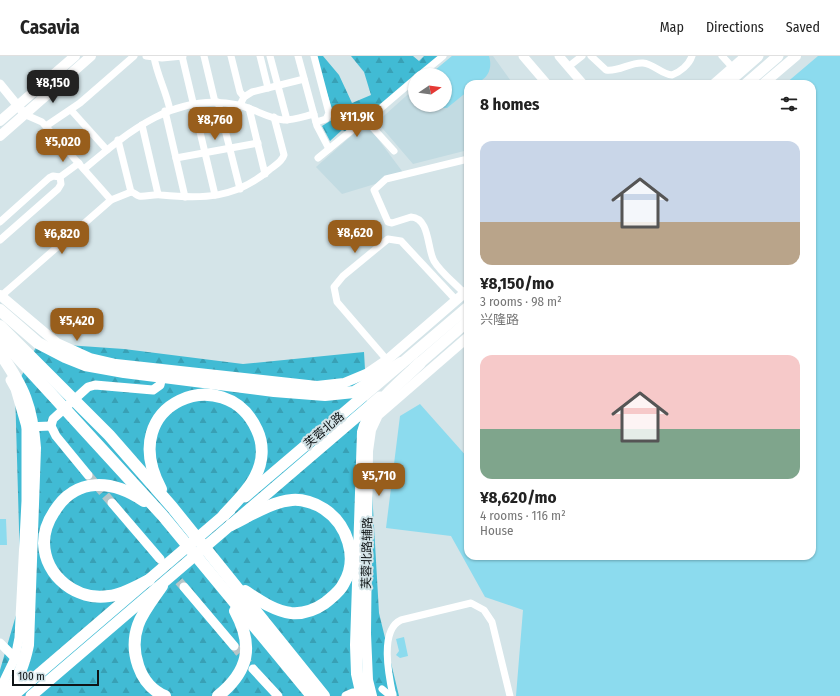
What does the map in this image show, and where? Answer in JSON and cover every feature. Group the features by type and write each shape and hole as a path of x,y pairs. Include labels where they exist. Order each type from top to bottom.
{"highway":[{"path":"0,310 38,343 85,365 274,391 325,395 354,392 401,363"},
{"path":"0,326 108,435 174,510"},
{"path":"0,338 98,443 165,519"},
{"path":"0,354 18,379 33,422 36,448 34,528 28,645 25,660 18,678 5,696"},
{"path":"368,694 357,674 356,622 362,437 365,424 376,407 420,363"},
{"path":"218,696 231,686 242,669 246,654 247,637 223,589 217,572 174,510 158,482 149,458 149,447 154,425 162,414 180,401 192,396 214,395 232,401 245,411 253,420 260,436 262,460 256,476 224,515"},
{"path":"149,580 111,596 84,595 73,590 62,582 51,566 44,543 49,519 63,501 79,488 91,485 120,487 148,503 217,572 262,602 290,613 301,613 319,607 335,595 344,583 350,568 351,556 348,540 335,518 317,504 293,499 277,503 231,525"},
{"path":"234,583 299,673 312,696"},
{"path":"162,586 138,626 134,647 137,662 143,676 152,688 165,696"},
{"path":"223,589 299,673 324,696"}],"main road":[{"path":"0,121 75,56"},
{"path":"0,136 92,56"},
{"path":"719,80 746,56"},
{"path":"731,80 758,56"},
{"path":"751,80 778,56"},
{"path":"768,80 796,56"},
{"path":"0,296 57,343 75,353 90,358 116,364 164,368 316,386 331,386 354,380 368,373 387,360 464,293"},
{"name":"芙蓉北路","path":"13,696 464,309"},
{"name":"芙蓉北路","path":"31,696 162,586 464,324"},
{"name":"芙蓉北路辅路","path":"368,694 366,634 368,451 371,430 378,415 464,340"}],"street":[{"path":"46,126 59,116 71,110 134,56"},
{"path":"146,56 162,58 182,56 215,195"},
{"path":"204,56 240,189"},
{"path":"231,56 240,92 244,97"},
{"path":"260,56 268,88"},
{"path":"270,56 287,120"},
{"path":"298,56 316,122 329,149"},
{"path":"314,56 329,113 326,119 316,122"},
{"path":"428,68 443,56"},
{"path":"522,56 543,80"},
{"path":"559,56 579,80"},
{"path":"568,67 582,56"},
{"path":"591,56 606,70 638,63 646,63 672,75 682,69 691,60 692,56"},
{"path":"722,56 733,68"},
{"path":"154,57 157,74 165,91 176,158 185,197"},
{"path":"240,105 244,97 252,92 304,79"},
{"path":"0,84 26,114 42,122 46,126 111,200"},
{"path":"364,124 367,118 408,85"},
{"path":"84,169 118,140 168,111 194,105 217,102 240,105 287,120 314,114"},
{"path":"250,108 265,174"},
{"path":"71,110 107,150"},
{"path":"0,296 111,200 131,192 139,196 158,194 185,197 215,195 240,189 249,185 265,174 281,160 284,155 274,117"},
{"path":"318,158 357,126 364,124 371,125 394,151"},
{"path":"142,125 158,194"},
{"path":"118,140 131,192"},
{"path":"176,158 258,143"},
{"path":"464,160 386,179 374,190 388,222 392,223 411,217 419,220 426,232 434,260 464,289"},
{"path":"0,222 49,178 53,176 60,177 78,163"},
{"path":"0,240 58,189 61,184 60,177"},
{"path":"387,360 337,302 334,287 343,276 388,239 395,239 401,241 456,300"},
{"path":"0,361 15,389 26,427 26,501 18,638 15,658 0,689"},
{"path":"88,475 56,436 51,426 51,422 88,387 95,385 153,390 160,385 164,368"},
{"path":"26,427 51,426"},
{"path":"112,503 160,559"},
{"path":"184,587 234,646"},
{"path":"382,689 388,694 393,695 388,666 388,638 396,622 471,603 484,610 491,620 510,696"},
{"path":"0,643 15,658"},
{"path":"253,668 278,696"},
{"path":"346,696 353,693 368,694 382,689 390,680"}],"shaded area":[{"path":"452,56 493,56 510,80 464,80 464,151 413,164 377,122 408,94 408,112 452,112 452,68 438,68"},
{"path":"452,56 489,56 489,72 482,80 464,80 464,94 452,104 452,68 437,68"},
{"path":"818,56 840,56 840,696 516,696 523,610 485,597 464,560 816,560 816,80 790,80"},
{"path":"366,123 405,175 342,194 316,167"},
{"path":"420,404 464,454 464,559 451,536 386,528 400,416"},
{"path":"0,519 6,519 7,545 0,545"},
{"path":"404,637 408,656 400,658 396,655 399,651 396,639"}],"green space":[{"path":"315,56 323,56 339,75 352,103 371,95 364,72 351,56 413,56 419,61 424,56 440,56 429,68 408,68 408,86 347,132 342,130 330,141 322,126 335,118"},
{"path":"38,343 124,349 243,364 364,352 379,613 399,696 0,696 0,670 21,598 15,389"}],"tunnel":[{"path":"88,475 112,503"},
{"path":"161,561 184,587"},
{"path":"234,646 253,669"}]}
